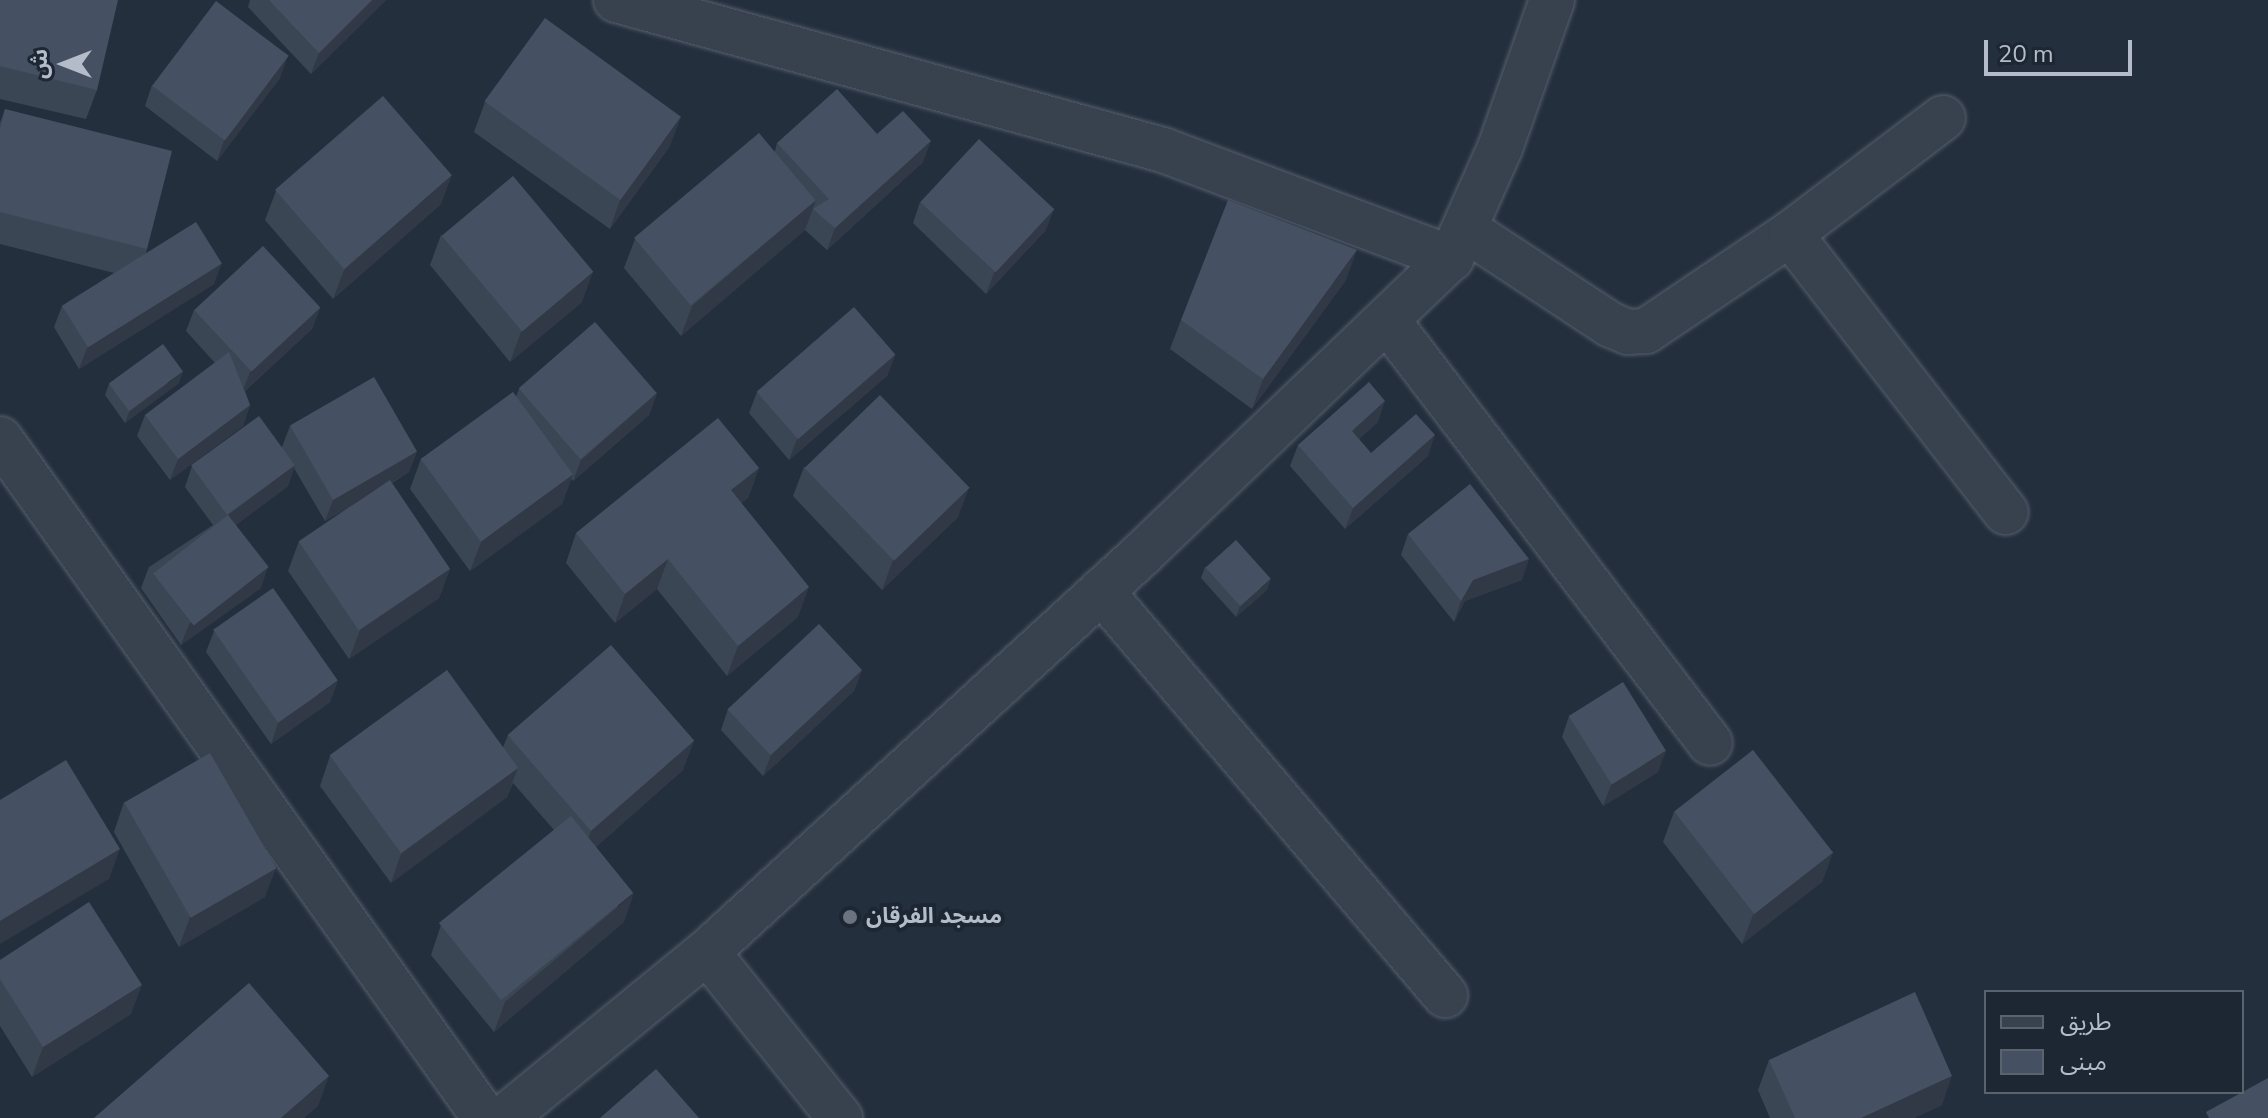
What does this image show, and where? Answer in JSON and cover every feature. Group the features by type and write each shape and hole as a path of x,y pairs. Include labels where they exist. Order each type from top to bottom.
{"street":[{"path":"616,0 1163,150 1458,243 1628,332 1646,331 1790,234 1943,118"},
{"path":"504,1118 707,952 1101,591 1387,320 1458,243 1552,0"},
{"path":"1790,234 2006,512"},
{"path":"1387,320 1710,743"},
{"path":"0,439 485,1118"},
{"path":"1101,591 1445,995"},
{"path":"707,952 840,1118"}],"building":[{"path":"0,0 118,0 97,90 0,66"},
{"path":"269,0 372,0 319,53"},
{"path":"216,1 289,56 225,140 152,86"},
{"path":"545,18 681,117 620,200 484,101"},
{"path":"837,89 877,134 903,111 931,141 835,228 813,209 829,199 777,143"},
{"path":"383,96 452,175 344,269 275,190"},
{"path":"5,109 172,151 147,249 0,212 0,129"},
{"path":"759,133 816,200 691,305 634,238"},
{"path":"979,139 1054,209 996,272 920,202"},
{"path":"513,176 593,272 522,332 442,236"},
{"path":"1228,200 1357,250 1263,379 1181,320"},
{"path":"196,222 222,264 88,347 62,306"},
{"path":"263,246 320,307 252,372 194,310"},
{"path":"854,307 895,355 798,439 757,392"},
{"path":"595,322 657,393 580,459 519,388"},
{"path":"163,344 183,372 129,411 109,383"},
{"path":"229,352 250,405 178,459 145,415"},
{"path":"374,377 417,451 333,500 290,426"},
{"path":"1369,382 1385,401 1352,431 1371,453 1416,414 1435,435 1353,508 1298,445"},
{"path":"513,392 573,475 481,542 421,459"},
{"path":"880,395 970,488 894,561 804,468"},
{"path":"259,416 295,465 227,515 191,465"},
{"path":"718,418 759,468 731,490 809,587 738,646 668,559 625,594 576,533"},
{"path":"390,480 450,569 359,630 299,542"},
{"path":"1470,484 1529,559 1473,580 1461,601 1408,534"},
{"path":"228,515 269,567 194,625 153,573"},
{"path":"1236,540 1271,579 1240,606 1206,567"},
{"path":"273,588 338,681 278,722 213,630"},
{"path":"819,624 862,670 771,755 728,709"},
{"path":"611,645 694,741 591,831 508,735"},
{"path":"447,670 518,768 401,853 330,755"},
{"path":"1623,682 1666,751 1612,785 1569,716"},
{"path":"1753,750 1833,852 1754,914 1674,812"},
{"path":"210,753 276,868 191,918 124,802"},
{"path":"66,760 120,849 0,921 0,800"},
{"path":"571,816 633,893 501,1000 439,923"},
{"path":"89,902 142,985 43,1047 0,979 0,960"},
{"path":"249,983 329,1076 281,1118 94,1118"},
{"path":"1915,992 1952,1076 1861,1118 1795,1118 1769,1060"},
{"path":"656,1069 699,1118 600,1118"},
{"path":"2268,1078 2268,1118 2209,1118 2206,1112 2244,1094"}],"place":[{"name":"مسجد الفرقان","path":"850,917"}]}
